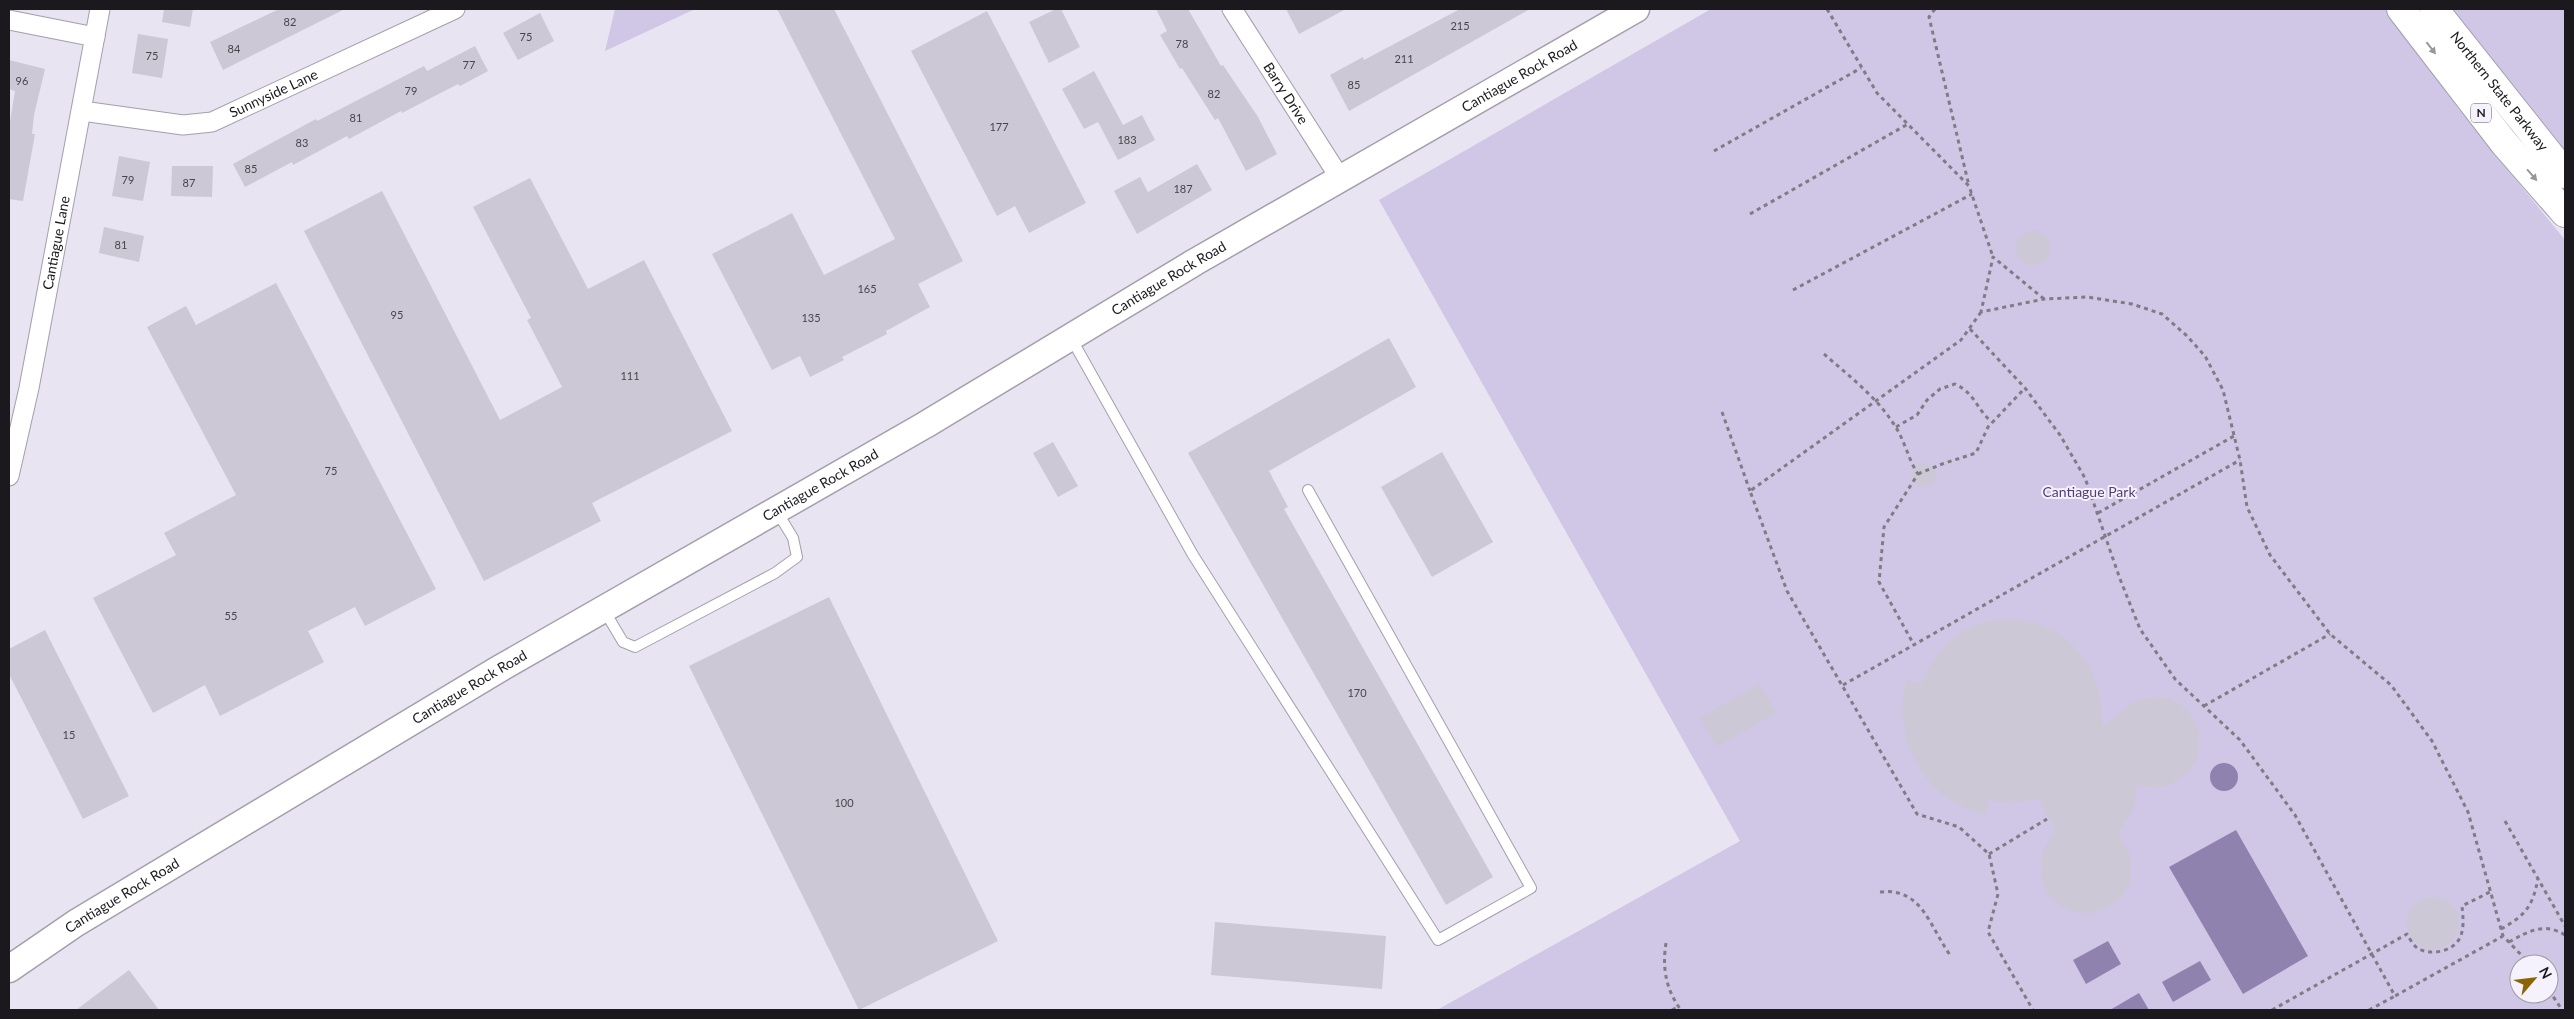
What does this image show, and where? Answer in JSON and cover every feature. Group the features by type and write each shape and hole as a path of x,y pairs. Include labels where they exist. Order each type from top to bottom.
{"highway":[{"name":"Northern State Parkway","path":"2401,9 2504,142 2565,213"},
{"name":"Northern State Parkway","path":"2434,9 2565,174"}],"main road":[{"name":"Cantiague Rock Road","path":"10,967 76,923 603,609 925,425 1340,178 1636,9"}],"street":[{"name":"Cantiague Lane","path":"9,476 29,388 100,9"},
{"name":"Sunnyside Lane","path":"82,111 182,125 212,122 455,9"},
{"name":"Barry Drive","path":"1232,9 1340,178"},
{"path":"9,20 94,37"}],"lane":[{"path":"1071,337 1192,555 1438,940 1531,888 1308,490"},
{"path":"603,609 623,642 635,647 775,572 797,557 793,538 776,510"}],"path":[{"path":"1827,9 1877,93 1969,186"},
{"path":"1750,491 1962,340 1981,312 1993,258 1969,186 1929,18 1935,9"},
{"path":"1714,151 1861,68"},
{"path":"1750,214 1908,124"},
{"path":"1793,290 1972,194"},
{"path":"1993,258 2044,299"},
{"path":"1981,312 2044,299 2088,298 2132,304 2162,314 2186,335 2205,356 2223,390 2240,460 2247,508 2270,555 2330,634 2391,685 2432,741 2468,812 2492,891 2503,936 2520,954"},
{"path":"1970,328 2025,388 2060,435 2084,478 2140,629 2175,679 2240,740 2295,815 2394,996"},
{"path":"1824,354 1877,401 1896,427 1910,462 1918,474"},
{"path":"1896,427 1917,415 1926,400 1940,389 1955,384 1967,390 1976,400 1982,413 1992,422"},
{"path":"1914,645 1879,582 1884,527 1918,474 1976,453 1992,422 2025,388"},
{"path":"1722,412 1787,591 1917,814 1959,826 1988,854 1998,894 1988,932 2033,1010"},
{"path":"2098,514 2234,436"},
{"path":"1843,685 2240,460"},
{"path":"2204,706 2330,634"},
{"path":"1988,854 2047,818"},
{"path":"2506,821 2565,926"},
{"path":"2501,929 2518,920 2528,909 2535,894 2538,878"},
{"path":"1880,892 1893,890 1914,899 1950,954"},
{"path":"2272,1010 2407,934 2418,949 2430,952 2446,950 2459,940 2464,924 2462,906 2492,891"},
{"path":"2509,942 2539,928 2555,929 2565,935"},
{"path":"2370,1010 2503,936"},
{"path":"1666,943 1663,960 1668,988 1680,1008 1672,1010"}],"green space":[{"path":"615,9 695,9 605,51"},
{"name":"Cantiague Park","path":"1711,9 2386,9 2457,107 2565,240 2565,1010 1437,1010 1740,841 1379,200"},
{"path":"2449,9 2565,9 2565,154"}],"shaded area":[{"path":"2224,763 2234,767 2238,777 2234,787 2224,791 2214,787 2210,777 2214,767"},
{"path":"2236,830 2308,956 2243,994 2169,867"},
{"path":"2108,941 2121,964 2086,984 2073,960"},
{"path":"2200,961 2211,980 2173,1002 2162,982"},
{"path":"2139,993 2149,1010 2110,1010"}],"building":[{"path":"164,9 193,9 190,27 162,22"},
{"path":"279,9 345,9 223,70 210,42"},
{"path":"777,9 834,9 963,261 918,284 930,307 886,331 887,334 842,357 844,360 810,377 800,356 772,370 712,254 792,213 824,275 895,239"},
{"path":"1056,9 1061,9 1080,47 1049,63 1029,22"},
{"path":"1156,9 1188,9 1221,66 1223,65 1258,117 1277,154 1246,171 1218,118 1215,120 1182,68 1180,69 1160,35 1167,31"},
{"path":"1286,9 1346,9 1299,34"},
{"path":"1460,9 1530,9 1349,111 1330,75 1363,57 1364,60"},
{"path":"987,11 1086,203 1029,233 1015,206 997,216 911,51"},
{"path":"540,13 554,41 518,60 503,33"},
{"path":"138,34 168,39 162,78 132,73"},
{"path":"475,46 488,71 402,113 401,111 349,139 347,136 293,165 292,162 245,187 233,164 316,119 317,121 424,66 427,71"},
{"path":"9,60 45,69 34,115 32,134 35,134 23,201 9,199 9,128 15,91 9,89"},
{"path":"1094,71 1123,125 1142,115 1155,140 1118,160 1098,122 1084,129 1062,89"},
{"path":"119,156 150,162 143,201 112,196"},
{"path":"1197,164 1212,190 1137,234 1114,191 1140,177 1148,192"},
{"path":"172,166 213,166 212,197 171,196"},
{"path":"530,178 588,289 644,260 732,431 592,503 601,521 484,581 304,231 382,191 500,420 562,387 527,320 531,318 473,207"},
{"path":"104,227 144,236 139,262 99,253"},
{"path":"2033,231 2045,236 2050,248 2045,260 2033,265 2021,260 2016,248 2021,236"},
{"path":"276,283 436,589 365,626 355,607 308,631 324,662 220,716 205,685 153,713 93,598 176,555 164,533 236,495 147,327 186,306 196,325"},
{"path":"1389,338 1416,387 1269,471 1288,507 1284,509 1493,877 1446,905 1188,453"},
{"path":"1053,442 1078,486 1058,497 1033,453"},
{"path":"1442,452 1493,542 1432,577 1381,487"},
{"path":"1924,463 1933,466 1936,475 1933,484 1924,487 1915,484 1912,475 1915,466"},
{"path":"829,597 998,941 859,1010 689,666"},
{"path":"2009,619 2034,622 2056,631 2075,647 2089,665 2098,688 2103,726 2132,703 2150,697 2160,697 2171,699 2188,710 2199,731 2199,755 2187,774 2170,785 2159,787 2137,786 2135,806 2118,834 2130,855 2131,874 2129,884 2119,900 2096,912 2077,913 2065,908 2055,902 2045,888 2041,876 2041,861 2044,849 2056,831 2038,799 2009,803 1989,800 1985,815 1970,810 1951,801 1934,787 1923,774 1907,744 1902,710 1906,680 1922,683 1930,665 1945,645 1964,631 1985,622"},
{"path":"45,630 129,796 83,819 9,674 9,649"},
{"path":"1759,684 1776,712 1717,747 1700,718"},
{"path":"2428,897 2438,897 2452,904 2459,918 2459,928 2452,942 2438,949 2428,949 2418,945 2411,938 2407,928 2407,918 2411,908 2418,901"},
{"path":"1215,922 1386,936 1382,989 1211,975"},
{"path":"129,970 159,1010 76,1010"}]}
